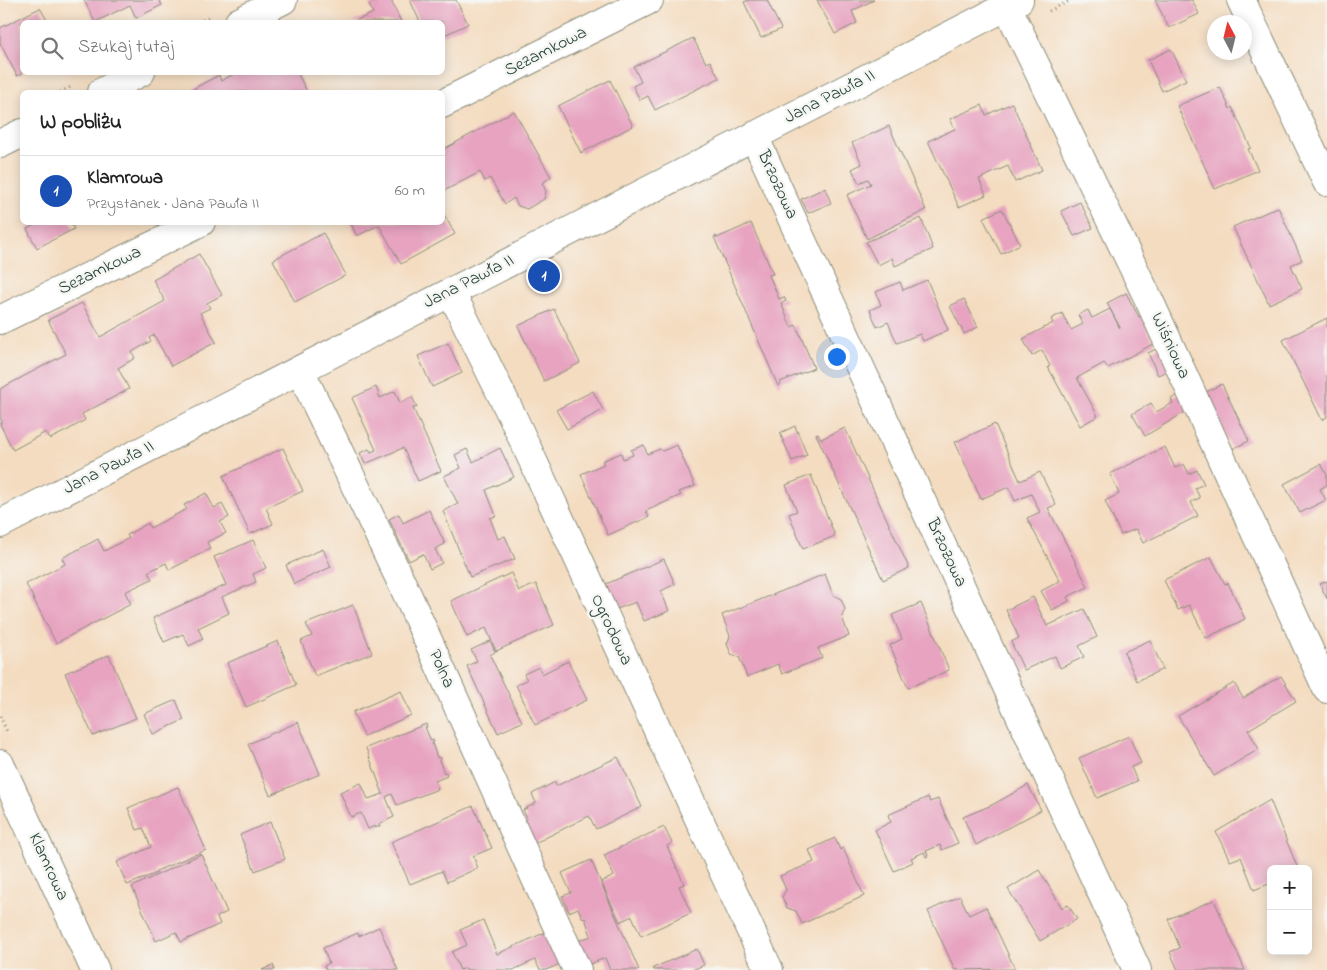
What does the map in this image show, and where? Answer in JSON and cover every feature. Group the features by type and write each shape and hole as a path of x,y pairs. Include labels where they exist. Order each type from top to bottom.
{"street":[{"path":"243,20 283,0"},
{"name":"Sezamkowa","path":"445,102 649,0"},
{"path":"1241,0 1327,182"},
{"name":"Jana Pawła II","path":"0,524 1013,3"},
{"name":"Wiśniowa","path":"1013,3 1327,689"},
{"path":"106,90 135,75"},
{"path":"0,144 20,134"},
{"name":"Brzozowa","path":"754,136 1137,970"},
{"name":"Sezamkowa","path":"0,320 195,225"},
{"name":"Ogrodowa","path":"450,292 514,420 769,970"},
{"name":"Polna","path":"300,370 407,594 577,970"},
{"name":"Klamrowa","path":"0,764 95,970"}],"building":[{"path":"84,0 159,0 162,5 136,18 130,5 99,20 94,20"},
{"path":"378,0 391,0 400,20 357,20 373,13 369,5"},
{"path":"410,0 456,0 468,24 445,35 445,20 419,20"},
{"path":"749,0 767,0 781,29 761,38 744,2"},
{"path":"817,0 874,0 852,11 857,23 835,34"},
{"path":"1155,0 1192,0 1199,14 1169,28"},
{"path":"40,8 47,20 20,20 20,75 17,76 0,43 0,28"},
{"path":"693,38 706,63 710,61 719,78 655,110 648,96 640,100 633,86 641,82 634,67"},
{"path":"1171,49 1186,80 1162,91 1148,60"},
{"path":"219,75 221,81 232,75 298,75 306,90 191,90"},
{"path":"610,80 633,126 581,153 558,106"},
{"path":"1220,87 1230,109 1232,107 1251,148 1248,149 1258,170 1215,189 1177,106"},
{"path":"1012,103 1042,170 1015,182 1008,166 979,179 986,195 959,207 928,141 955,129 950,119 982,105 986,115"},
{"path":"514,111 551,177 542,183 546,191 544,199 527,209 518,206 514,198 505,204 490,178 485,181 480,172 445,190 445,148"},
{"path":"889,126 926,210 867,239 847,195 871,184 868,179 859,183 852,169 862,164 852,143"},
{"path":"825,188 831,203 808,213 801,199"},
{"path":"1080,202 1093,228 1074,236 1061,211"},
{"path":"1278,207 1302,260 1291,265 1302,289 1269,304 1233,227"},
{"path":"1002,209 1020,244 1001,254 983,218"},
{"path":"445,216 455,234 401,264 379,225 445,225"},
{"path":"921,218 933,249 895,266 892,258 878,265 866,242"},
{"path":"751,223 773,274 769,275 779,299 784,297 786,301 781,303 791,327 796,325 814,368 780,382 781,384 778,386 714,237 716,236 717,238"},
{"path":"34,225 72,225 74,229 37,248 27,229"},
{"path":"352,225 379,225 357,236"},
{"path":"323,233 346,275 295,302 273,260"},
{"path":"199,254 222,295 207,303 210,308 200,313 216,342 171,366 154,335 149,338 151,341 132,352 135,358 118,368 129,389 82,414 85,420 68,430 50,439 46,432 13,450 0,424 2,422 0,417 0,389 66,354 48,320 82,303 100,337 165,301 153,280"},
{"path":"927,280 948,330 923,341 920,334 897,343 888,322 877,327 870,310 881,305 876,292 900,282 903,290"},
{"path":"1126,293 1139,317 1145,314 1151,325 1146,328 1155,343 1108,368 1104,363 1077,378 1098,416 1080,426 1048,367 1050,366 1042,350 1032,356 1023,339 1053,323 1051,319 1062,313 1071,330 1083,324 1078,315 1088,310 1092,318 1110,309 1120,328 1107,303"},
{"path":"964,299 978,327 964,334 950,306"},
{"path":"554,309 580,363 544,381 518,326"},
{"path":"1327,318 1327,417 1322,420 1283,340"},
{"path":"448,343 462,373 432,387 418,356"},
{"path":"1160,347 1169,370 1158,375 1148,353"},
{"path":"1222,384 1249,441 1232,449 1206,392"},
{"path":"376,387 380,398 395,391 400,403 412,397 417,407 413,408 441,471 418,481 403,448 365,464 360,453 369,449 371,452 376,450 352,398"},
{"path":"593,391 603,410 567,429 556,410"},
{"path":"1183,392 1192,408 1145,436 1132,414 1151,403 1156,412 1173,403 1171,399"},
{"path":"995,424 1020,481 1040,472 1056,505 1048,508 1088,587 1067,597 1069,601 1052,610 1041,591 1060,581 1027,518 1040,512 1031,494 1015,501 1009,487 981,499 955,442"},
{"path":"795,426 807,455 792,461 780,433"},
{"path":"845,428 909,568 883,580 816,434 818,433 821,439"},
{"path":"644,445 647,454 677,445 695,486 679,492 681,495 646,511 649,517 608,535 581,474 604,464 602,461 621,453 623,459 633,455 631,450"},
{"path":"1165,447 1175,468 1184,464 1189,474 1197,470 1204,484 1195,488 1200,498 1191,502 1198,516 1143,543 1136,529 1121,535 1105,501 1119,494 1110,474"},
{"path":"283,448 303,491 266,508 273,524 250,534 223,476"},
{"path":"500,448 514,477 486,490 496,516 490,518 498,539 505,536 515,559 470,577 443,511 458,504 444,476 461,468 455,455 467,449 473,462"},
{"path":"1321,464 1327,475 1327,485 1320,489 1326,500 1300,513 1284,484"},
{"path":"811,475 835,536 803,549 789,514 797,511 786,485"},
{"path":"206,493 214,508 222,504 229,517 220,522 226,533 207,542 210,549 169,570 166,563 148,572 152,579 125,592 131,604 56,643 26,584 65,564 62,558 98,539 104,551 129,538 127,535 148,523 150,528 187,509 184,505"},
{"path":"429,510 445,544 435,549 442,563 430,569 423,554 409,561 389,519 399,514 403,523"},
{"path":"253,540 266,568 253,574 256,582 222,597 229,613 198,628 203,639 189,646 183,634 164,642 153,618 226,585 214,557"},
{"path":"323,549 331,567 294,584 286,565"},
{"path":"1211,557 1225,584 1228,583 1245,619 1206,638 1189,605 1178,610 1164,580"},
{"path":"664,559 675,584 661,591 669,611 644,621 636,602 617,609 606,584"},
{"path":"511,573 519,591 536,584 554,625 496,651 486,628 467,637 451,601"},
{"path":"825,574 833,595 841,599 845,609 842,617 849,636 818,648 822,658 782,674 778,664 747,677 739,657 731,654 727,644 730,636 722,615"},
{"path":"1327,581 1327,599 1320,584"},
{"path":"1033,597 1047,626 1084,609 1097,637 1079,646 1084,657 1060,668 1055,656 1024,670 1011,642 1019,638 1006,610"},
{"path":"921,603 949,670 908,688 890,645 902,639 892,615"},
{"path":"353,605 372,653 315,676 301,641 312,636 306,624"},
{"path":"1150,640 1163,669 1137,681 1124,652"},
{"path":"278,641 296,685 246,707 227,663"},
{"path":"490,641 495,652 490,655 522,722 498,733 467,666 477,661 471,650"},
{"path":"109,655 136,718 93,736 65,673"},
{"path":"568,661 587,700 535,725 516,685 527,680 524,674 539,667 542,674"},
{"path":"1281,676 1296,701 1248,730 1259,749 1214,776 1178,716 1234,683 1243,698"},
{"path":"401,691 411,715 364,736 353,712"},
{"path":"176,700 184,720 153,734 144,714"},
{"path":"298,722 320,774 270,795 248,744"},
{"path":"426,724 427,727 425,727 431,741 433,740 434,742 432,743 437,758 439,757 444,773 446,772 447,776 435,781 438,789 397,805 392,794 386,797 394,817 379,824 380,826 368,829 361,813 351,817 340,792 361,783 368,799 383,794 366,748"},
{"path":"1129,736 1141,763 1131,767 1137,781 1097,798 1079,758"},
{"path":"618,757 642,807 596,829 589,816 533,844 522,821 527,819 523,810 536,803 532,794 555,782 556,786"},
{"path":"1028,785 1041,810 976,845 963,817 992,805"},
{"path":"178,787 206,850 127,885 117,862 151,847 143,828 137,830 128,808"},
{"path":"928,797 930,802 938,799 958,843 942,850 940,845 926,851 928,856 926,857 924,852 911,858 913,862 894,871 875,830 891,822 888,815"},
{"path":"1270,800 1296,865 1267,865 1267,885 1254,890 1241,857 1230,861 1216,832"},
{"path":"473,806 492,848 473,856 478,868 447,882 442,871 410,884 391,842"},
{"path":"270,822 285,859 255,871 240,835"},
{"path":"664,827 672,843 667,846 684,884 679,886 691,913 641,936 632,916 620,922 601,882 614,876 604,855"},
{"path":"835,838 840,850 843,848 864,896 802,924 796,911 787,908 782,897 786,890 780,876 814,862 809,850"},
{"path":"201,854 227,912 217,917 220,924 181,942 176,932 156,941 132,887"},
{"path":"591,860 639,970 610,970 605,958 585,966 575,942 591,936 585,918 583,919 578,908 569,912 562,896 571,893 562,873"},
{"path":"1039,870 1062,908 1068,905 1077,919 1040,941 1008,889"},
{"path":"960,896 969,915 986,907 1015,969 955,970 928,911"},
{"path":"1214,900 1245,970 1178,970 1170,952 1180,948 1168,919"},
{"path":"483,920 497,954 546,932 560,964 546,970 540,970 535,960 513,970 467,970 466,968 460,970 452,952 467,945 460,930"},
{"path":"379,927 398,970 326,970 324,966 329,963 323,948 358,933 359,936"},
{"path":"697,949 704,965 692,970 654,970 653,968"},
{"path":"273,965 275,970 262,970"}],"place":[{"name":"Klamrowa","path":"544,276"}]}
